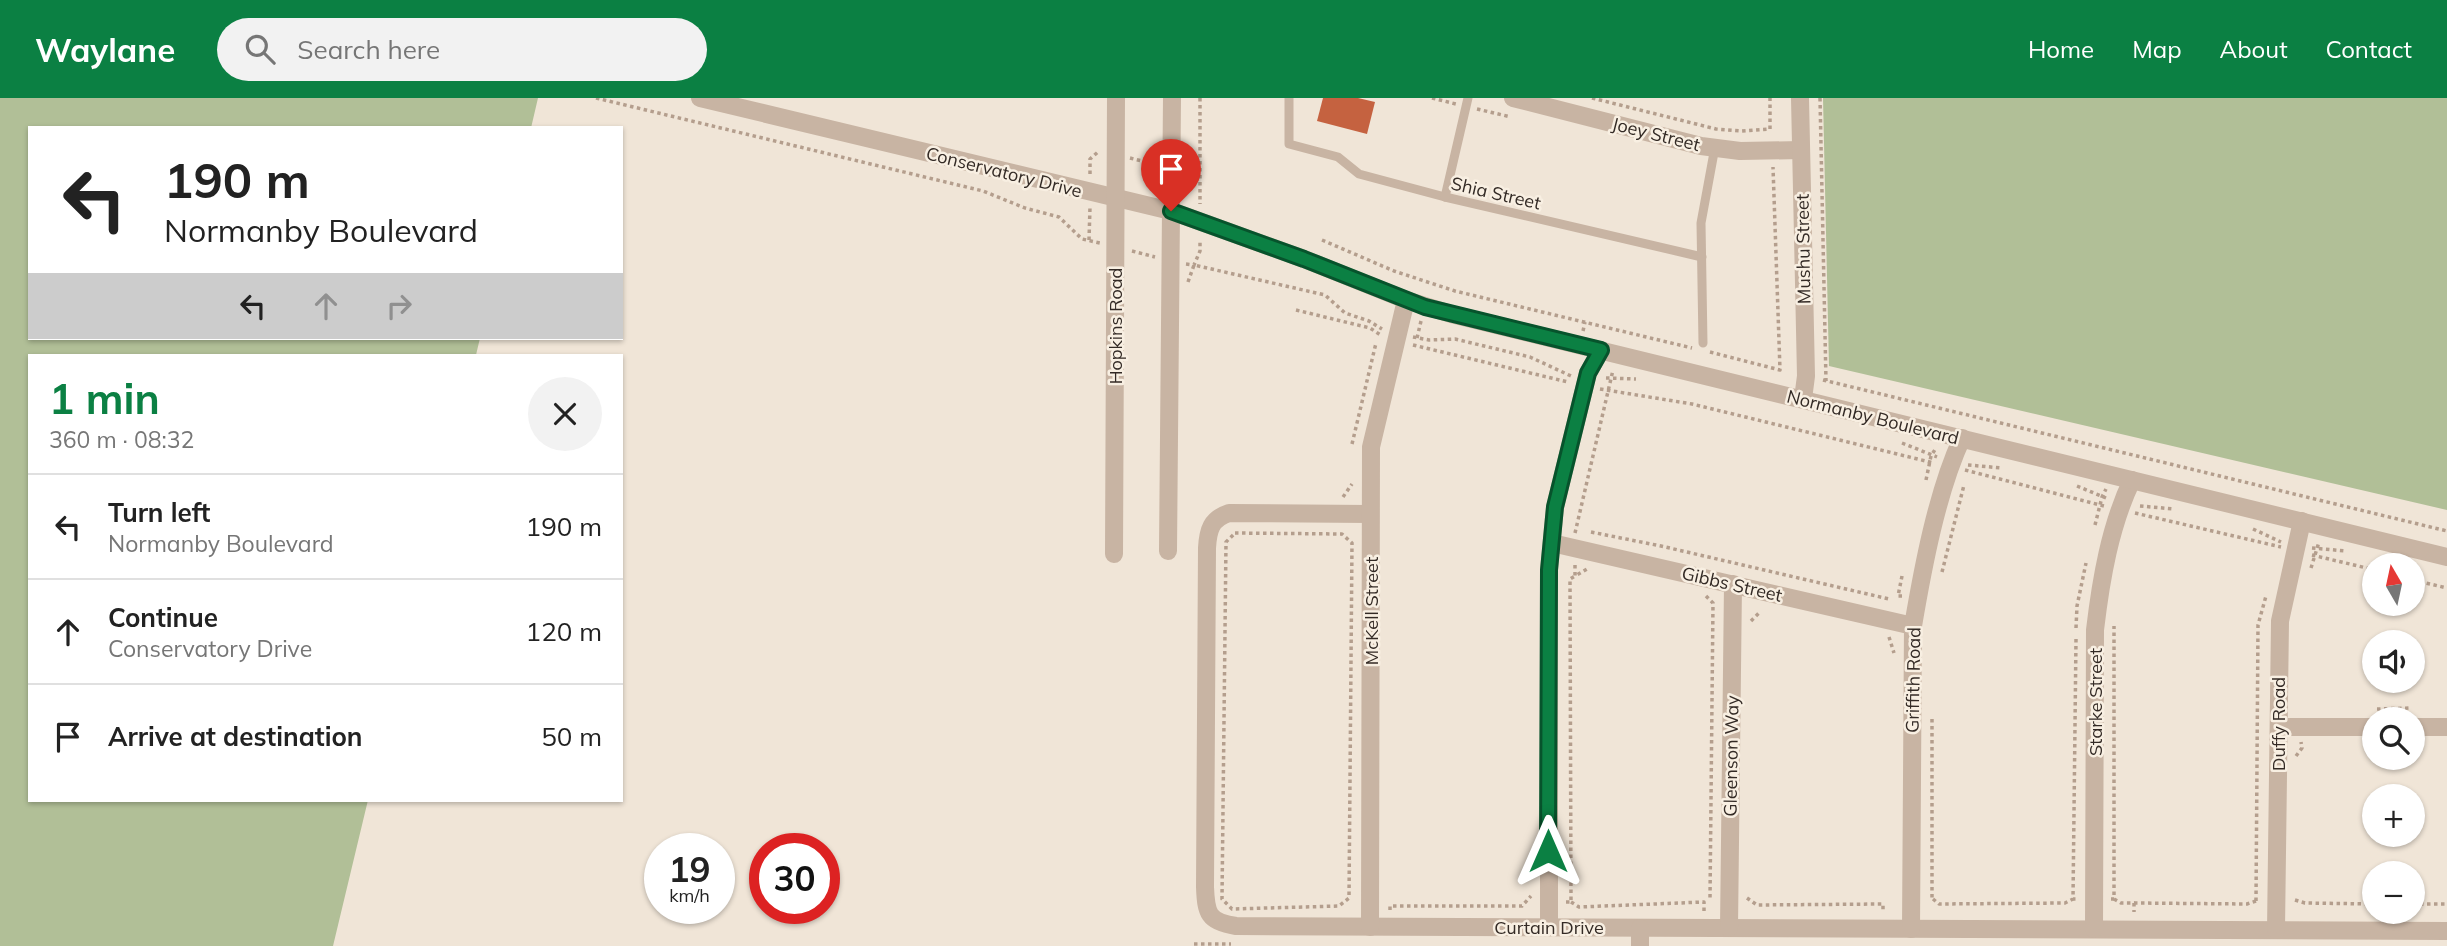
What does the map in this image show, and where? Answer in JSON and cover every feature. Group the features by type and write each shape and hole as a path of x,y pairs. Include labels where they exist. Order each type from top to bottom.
{"street":[{"name":"Conservatory Drive","path":"700,98 1171,211 1304,259"},
{"name":"Hopkins Road","path":"1114,554 1116,98"},
{"path":"1168,551 1172,98"},
{"name":"Joey Street","path":"1513,98 1715,148 1740,151 1801,150"},
{"name":"Mushu Street","path":"1800,98 1806,376 1803,399"},
{"name":"Normanby Boulevard","path":"1304,259 1406,300 1451,314 2447,556"},
{"name":"McKell Street","path":"1370,927 1371,447 1406,300"},
{"path":"1549,927 1549,570 1555,507 1588,373 1601,350"},
{"name":"Griffith Road","path":"1911,929 1913,625 1920,584 1950,464 1962,438"},
{"name":"Starke Street","path":"2094,929 2095,630 2101,582 2121,505 2132,480"},
{"path":"1229,513 1370,514"},
{"name":"Curtain Drive","path":"1229,513 1214,521 1210,528 1208,548 1205,887 1210,917 1226,925 2094,929 2184,938 2276,930 2447,931"},
{"name":"Duffy Road","path":"2276,930 2280,621 2302,521"},
{"name":"Gibbs Street","path":"1552,542 1913,625"},
{"name":"Gleenson Way","path":"1729,928 1733,584"},
{"path":"2279,727 2362,727"},
{"path":"2425,727 2447,727"},
{"path":"1640,928 1640,946"}],"lane":[{"name":"Shia Street","path":"1289,98 1289,144 1338,158 1359,174 1445,197 1702,257"},
{"path":"1445,197 1468,98"},
{"path":"1702,348 1701,223 1715,148"}],"path":[{"path":"596,98 983,191 1025,208 1059,217 1082,239 1089,240"},
{"path":"1200,98 1200,175"},
{"path":"1592,98 1716,129 1742,131 1770,129 1770,98"},
{"path":"1820,98 1826,381"},
{"path":"1322,240 1394,271 1455,291 1702,348 1780,370 1772,167"},
{"path":"1187,284 1194,265 1325,295 1345,313 1369,321 1397,337 1571,383"},
{"path":"1296,310 1370,328 1378,335 1429,340 1455,339 1530,357 1573,376 1588,373 1611,379 1645,378"},
{"path":"1352,452 1356,423 1378,335"},
{"path":"1806,376 2447,531"},
{"path":"1587,569 1575,576 1575,529 1608,391 1692,404 1950,464 2011,469"},
{"path":"1968,471 1983,443 1981,418"},
{"path":"1891,440 1968,471 2121,505 2362,567"},
{"path":"1331,496 1343,496 1352,486 1352,475"},
{"path":"1941,577 1965,484"},
{"path":"2070,484 2121,505 2178,509"},
{"path":"1229,513 1229,526 1235,533"},
{"path":"2244,526 2297,549 2354,551"},
{"path":"2309,579 2323,526"},
{"path":"1575,529 1661,546 1889,599 1898,596"},
{"path":"1235,533 1342,534 1352,543 1349,898 1339,906 1232,909 1223,899 1226,542 1235,533"},
{"path":"1352,557 1371,558"},
{"path":"2426,583 2447,588"},
{"path":"1704,594 1713,603 1710,899"},
{"path":"1889,599 1889,643 1894,652 1894,665"},
{"path":"2258,700 2278,700"},
{"path":"1932,710 1932,899"},
{"path":"1390,927 1390,906 1522,906 1531,898 1532,885"},
{"path":"1704,902 1710,899 1748,898 1758,905 1883,904 1893,898 1911,898 1932,899 1940,904 2065,903 2073,899"},
{"path":"2295,900 2305,904 2362,904"},
{"path":"2134,903 2246,904 2256,901"},
{"path":"1571,902 1578,907 1669,903"},
{"path":"1883,904 1883,929"},
{"path":"2425,904 2447,904"}],"green space":[{"path":"0,98 538,98 531,126 28,126 28,340 480,340 476,354 28,354 28,802 368,802 333,946 0,946"},
{"path":"1823,98 2447,98 2447,510 1829,366"}],"building":[{"path":"1323,98 1358,98 1375,102 1367,134 1317,121"}],"route":[{"path":"1171,211 1304,259 1425,307 1601,350 1588,373 1555,507 1549,570 1548,851"}]}
